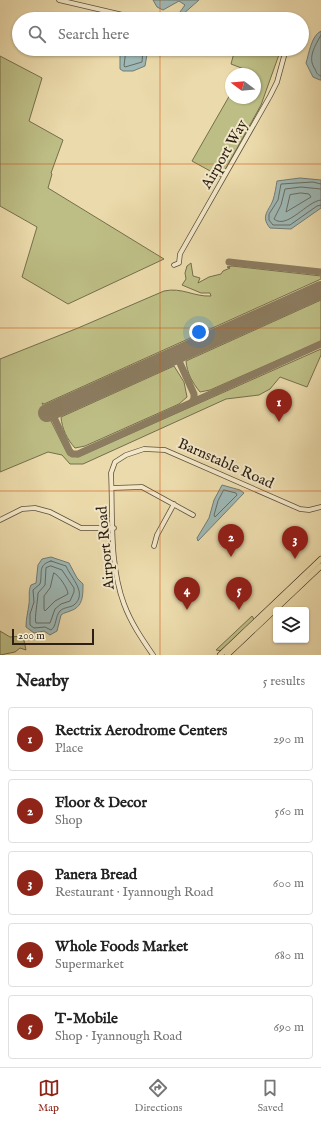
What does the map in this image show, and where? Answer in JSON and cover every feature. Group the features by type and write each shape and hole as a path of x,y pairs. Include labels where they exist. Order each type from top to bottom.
{"main road":[{"path":"220,655 321,560"},
{"path":"227,655 321,566"}],"street":[{"path":"59,0 110,12"},
{"name":"Airport Way","path":"174,265 179,263 180,254 270,96 277,82 284,56"},
{"name":"Barnstable Road","path":"120,458 142,450 167,450 302,509 314,510 321,507"},
{"name":"Airport Road","path":"120,458 112,468 117,572 122,597 133,624 153,655"},
{"path":"112,488 142,487 193,515"},
{"path":"154,546 157,535 174,504"},
{"path":"0,520 19,510 35,508 47,510 81,528 114,528"}],"green space":[{"path":"0,56 42,78 29,121 63,140 51,173 48,188 164,259 68,304 22,277 37,227 0,206"},
{"path":"233,56 278,56 261,105 221,177 192,161 225,103 261,104 261,68 241,68 231,64"},
{"path":"191,263 193,276 200,278 198,283 209,277 221,274 223,271 230,268 227,267 232,266 321,276 321,279 44,404 42,403 68,455 78,457 321,349 321,355 307,387 280,377 270,389 259,395 226,399 83,464 70,464 62,455 48,452 0,472 0,359 78,328 164,291 177,290 211,296 210,293 201,293 182,285 186,279 185,273 187,266"},
{"path":"321,300 321,341 210,390 200,392 190,377 186,361"},
{"path":"174,366 184,382 187,397 179,404 85,446 75,448 72,445 64,430 61,417"},
{"path":"252,616 254,619 222,651 216,650"},
{"path":"0,631 10,637 23,636 26,650 20,648 15,652 0,655"}],"water":[{"path":"153,0 199,0 185,12 180,12 185,5 179,1 163,10 157,7"},
{"path":"321,31 321,80 313,77 306,63 308,56 309,56 309,50 318,33"},
{"path":"120,56 147,56 145,66 133,71 123,71 120,69"},
{"path":"300,178 321,180 321,208 291,229 270,228 267,224 266,214 273,200 277,181"},
{"path":"222,485 240,490 244,493 198,541 197,538 209,518 214,500"},
{"path":"51,557 69,563 77,578 83,584 83,588 82,597 78,607 61,615 57,631 50,635 44,631 34,633 26,627 30,590 31,585 36,583 38,565 42,559"}],"taxiway":[{"path":"229,262 321,272"},
{"path":"51,411 69,450 72,454 78,454 321,344"},
{"path":"179,361 183,352"},
{"path":"169,358 179,361 194,394 194,399 191,403"}],"runway":[{"path":"47,413 321,290"}],"place":[{"name":"Rectrix Aerodrome Centers","path":"279,422"},
{"name":"Floor & Decor","path":"231,557"},
{"name":"Panera Bread","path":"295,559"},
{"name":"Whole Foods Market","path":"187,610"},
{"name":"T-Mobile","path":"239,610"}]}
